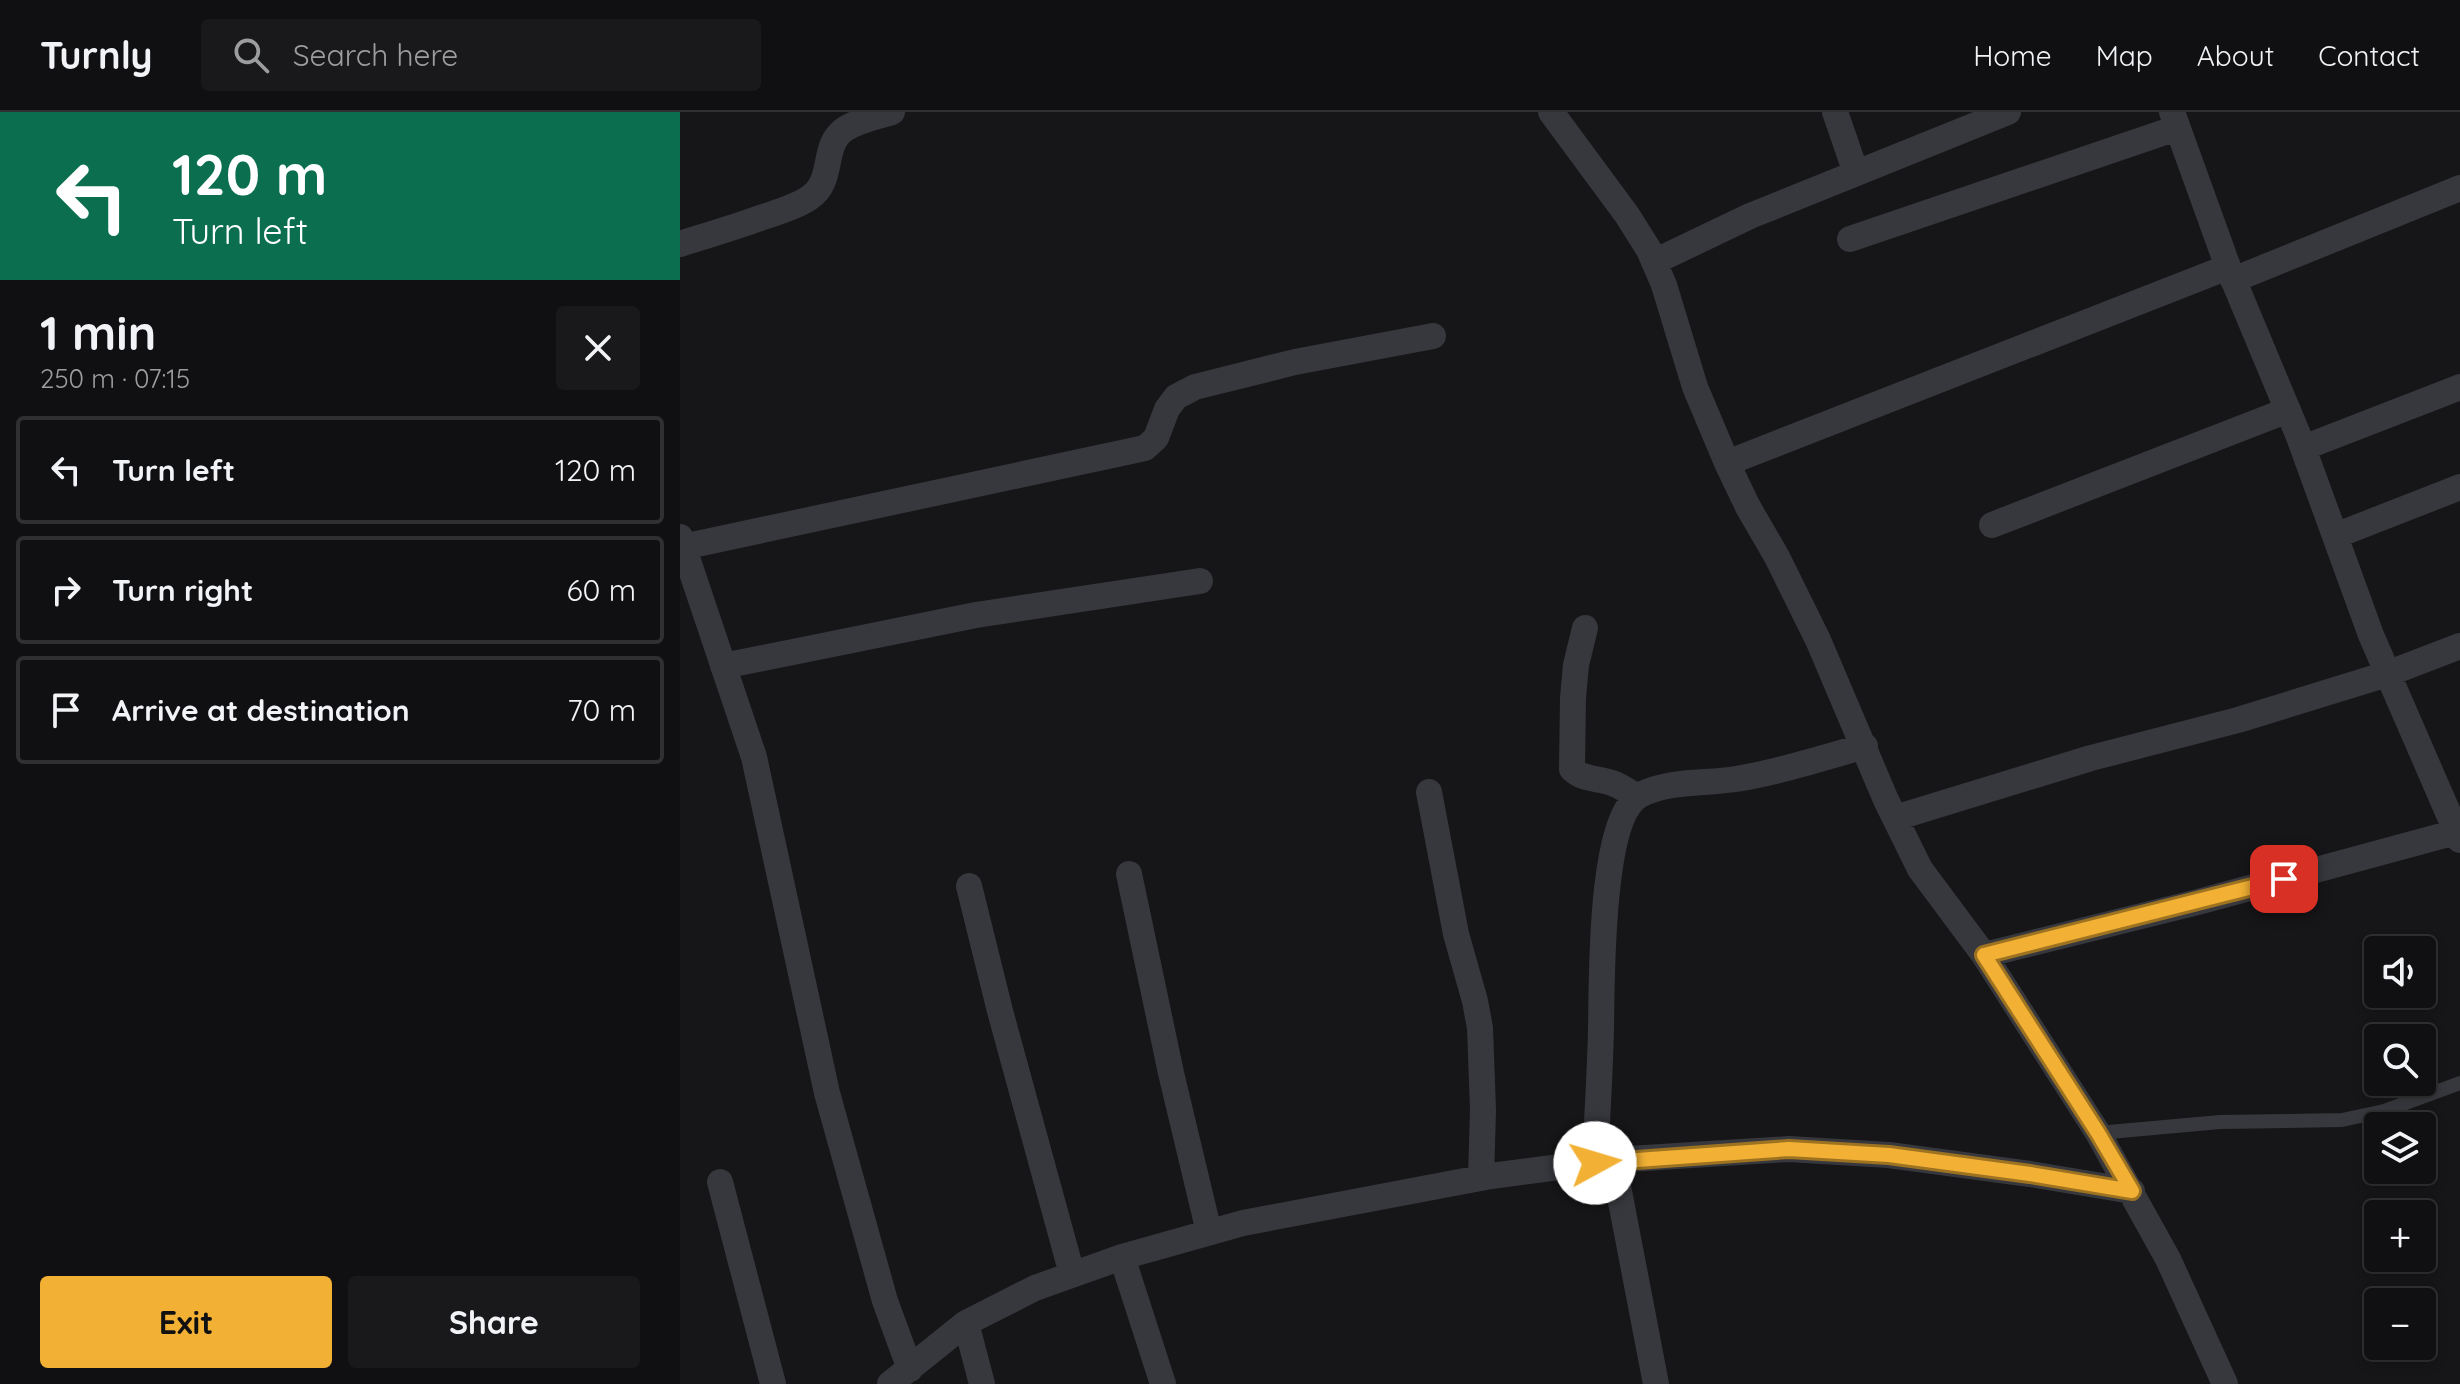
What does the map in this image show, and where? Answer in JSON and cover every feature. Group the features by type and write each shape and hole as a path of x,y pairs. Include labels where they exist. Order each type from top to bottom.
{"street":[{"path":"680,244 785,210 810,197 822,184 833,141 842,130 892,112"},
{"path":"1551,112 1627,215 1654,262 1695,387 1727,463 1818,640 1920,869 1984,955 2098,1133 2168,1259 2225,1384"},
{"path":"1835,112 1856,173"},
{"path":"1654,262 1750,216 2008,112"},
{"path":"1850,239 2174,120 2230,274 2303,448 2371,635 2458,836 1984,955"},
{"path":"1727,463 2460,188"},
{"path":"1433,336 1295,362 1195,387 1176,397 1167,409 1156,438 1145,448 682,542 688,588 723,666 754,757 827,1093 885,1301 900,1376 966,1323 1035,1288 1072,1274 1243,1223 1481,1178 1604,1161 1789,1149 1920,1159 2132,1191"},
{"path":"2303,448 2460,387"},
{"path":"1992,525 2288,410"},
{"path":"2335,536 2460,487"},
{"path":"723,666 976,615 1200,581"},
{"path":"1585,628 1576,665 1572,769 1584,777 1611,782 1637,797"},
{"path":"1895,818 2091,758 2238,720 2387,674 2460,646"},
{"path":"1656,1384 1604,1161 1605,907 1612,856 1625,811 1637,797 1654,789 1735,779 1865,746"},
{"path":"1429,792 1456,934 1480,1028 1483,1110 1481,1178"},
{"path":"1129,874 1171,1073 1209,1232"},
{"path":"969,886 1072,1274"},
{"path":"720,1182 773,1384"},
{"path":"1122,1257 1163,1384"},
{"path":"966,1323 982,1384"}],"lane":[{"path":"2098,1133 2208,1123 2342,1120 2384,1111 2460,1083"}],"route":[{"path":"1595,1163 1789,1149 1889,1155 2132,1191 1984,955 2284,879"}]}
